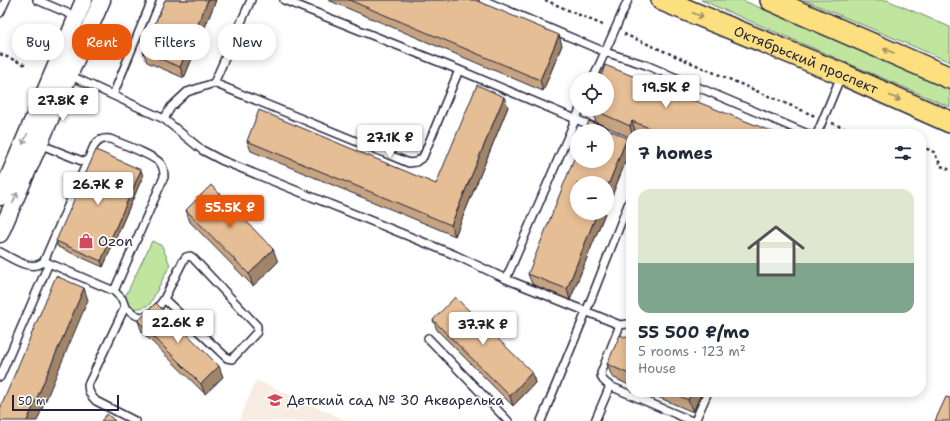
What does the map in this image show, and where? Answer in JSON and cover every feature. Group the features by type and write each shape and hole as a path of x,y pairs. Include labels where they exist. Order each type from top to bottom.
{"main road":[{"name":"Октябрьский проспект","path":"662,0 842,74 950,122"},
{"path":"771,0 950,78"}],"street":[{"path":"0,197 84,0"},
{"path":"0,234 102,0"}],"lane":[{"path":"0,13 6,0"},
{"path":"37,0 77,17"},
{"path":"113,95 152,0"},
{"path":"214,83 251,0"},
{"path":"284,0 588,124"},
{"path":"483,0 605,52 646,65 796,129"},
{"path":"596,72 628,0"},
{"path":"164,119 171,107 187,92 214,83 409,163 416,162 423,157 459,70"},
{"path":"819,129 842,74"},
{"path":"69,75 164,119 202,150 221,160 455,255 506,279 586,312 620,325 626,324"},
{"path":"506,279 575,118"},
{"path":"0,377 94,146 104,138 110,139 154,159 161,164 164,170 164,177 114,291"},
{"path":"38,144 87,163"},
{"path":"541,421 626,210"},
{"path":"0,252 31,266 46,262 114,291 122,299 125,307 138,316 145,316 160,306 183,261 186,257 190,256 257,326 257,332 232,359 227,358 164,299"},
{"path":"125,307 88,385 88,389 96,401 135,421"},
{"path":"620,325 600,373 604,381 610,386 626,393"},
{"path":"428,338 508,421"},
{"path":"595,421 610,386"},
{"path":"636,397 692,421"},
{"path":"696,421 706,397"}],"path":[{"path":"545,0 846,129"},
{"path":"0,54 26,65"},
{"path":"926,148 934,152 941,166 950,170"}],"shaded area":[{"name":"Детский сад № 30 Акварелька","path":"256,380 348,421 239,421"}],"green space":[{"path":"701,0 742,0 950,90 950,107"},
{"path":"804,0 887,0 950,27 950,62"},
{"path":"152,241 162,246 170,265 150,304 139,308 131,307 126,302 125,297"}],"building":[{"path":"165,0 208,0 198,24 155,24"},
{"path":"349,0 475,0 559,35 540,80"},
{"path":"163,60 183,60 180,67"},
{"path":"605,65 765,129 652,129 632,121 630,126 608,116 614,116 614,72 602,72"},
{"path":"477,85 504,97 451,225 247,141 259,110 436,184"},
{"path":"589,121 596,124 588,124"},
{"path":"614,132 626,138 612,176 570,176 570,220 594,220 567,289 528,274 570,168 614,168"},
{"path":"96,150 141,170 101,261 56,241"},
{"path":"211,185 273,249 249,274 186,210"},
{"path":"56,276 84,288 27,421 0,421 0,409"},
{"path":"455,297 532,372 510,396 433,320"},
{"path":"156,303 219,366 201,384 138,321"},
{"path":"620,335 626,337 626,373 607,364"},
{"path":"682,397 690,397 688,400"},
{"path":"946,397 950,398 950,421 935,421"},
{"path":"107,414 115,421 101,421"}],"place":[{"name":"Ozon","path":"86,241"},
{"name":"Детский сад № 30 Акварелька","path":"275,400"}]}
